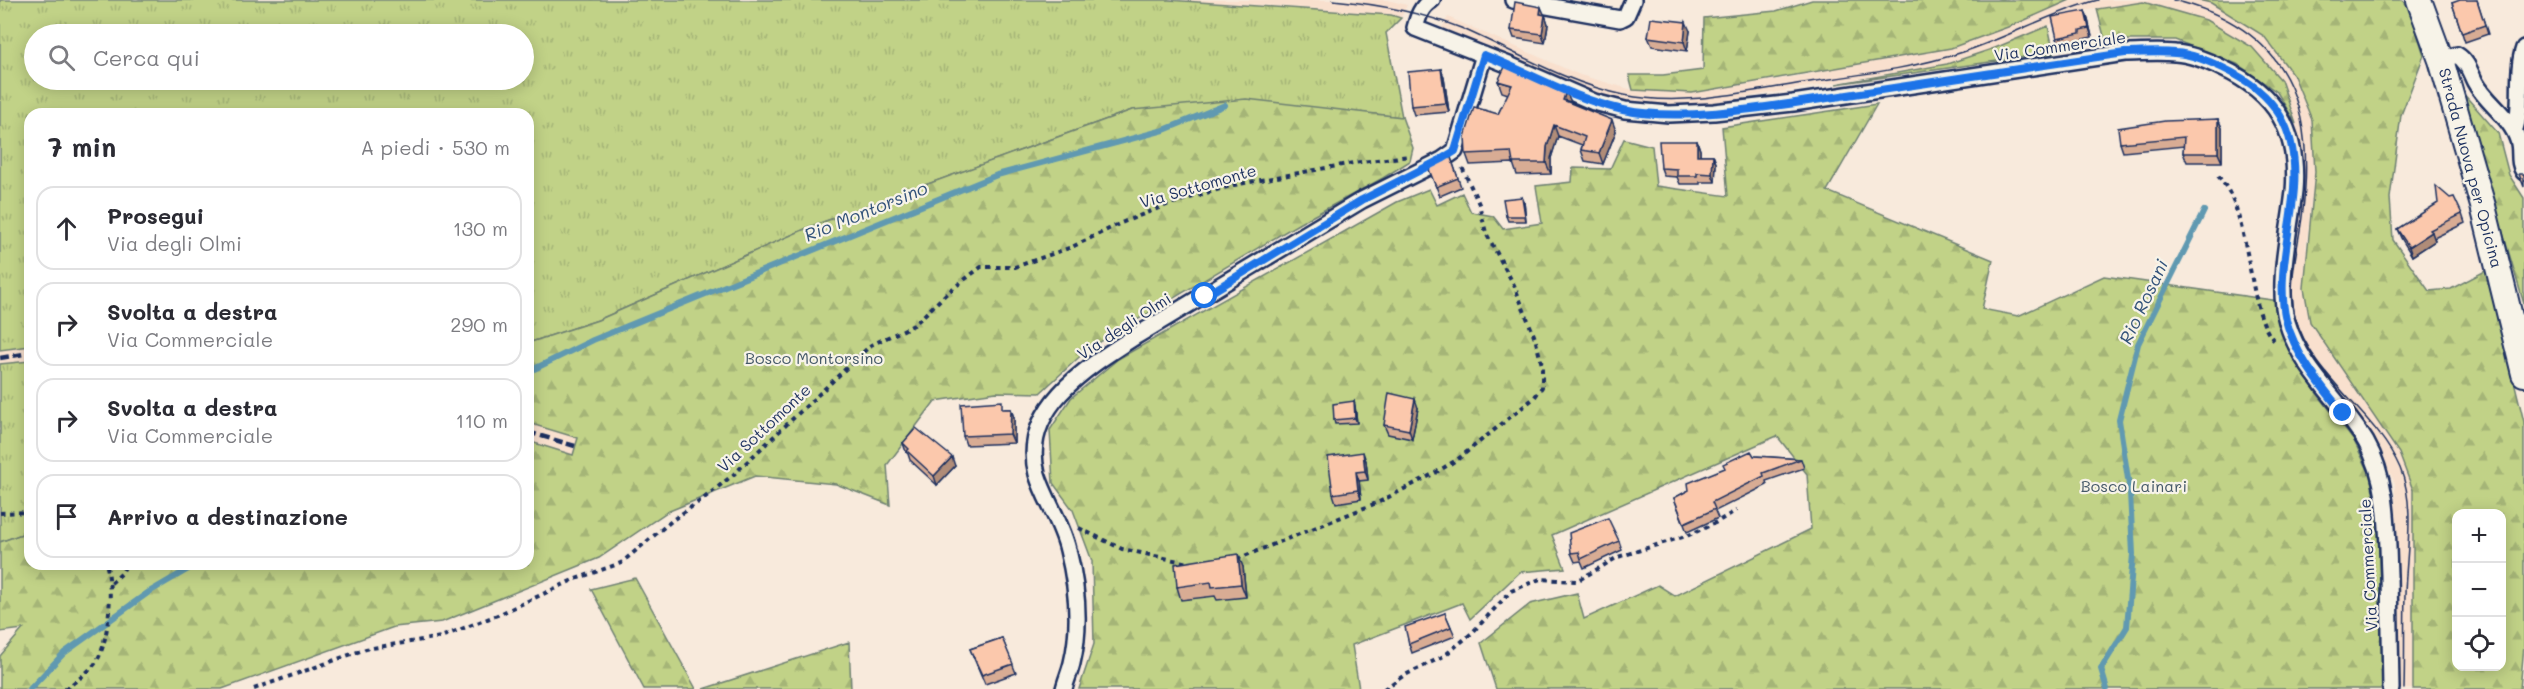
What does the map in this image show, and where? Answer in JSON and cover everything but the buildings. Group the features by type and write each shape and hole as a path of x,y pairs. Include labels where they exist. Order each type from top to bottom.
{"main road":[{"name":"Strada Nuova per Opicina","path":"2419,0 2441,60 2483,206 2524,374"}],"street":[{"name":"Via Commerciale","path":"1432,0 1426,3 1418,14 1415,28 1594,102 1625,110 1669,114 1714,112 1793,103 2125,53 2176,53 2206,60 2236,74 2264,93 2280,112 2288,130 2294,169 2283,297 2286,319 2295,345 2306,366 2365,442 2377,464 2387,521 2391,689"},
{"path":"1513,0 1620,19 1626,16 1633,0"},
{"path":"2514,131 2518,123 2520,72 2524,48"},
{"path":"1455,151 1484,55"},
{"path":"2441,60 2457,55 2463,58 2476,84 2514,131 2519,141 2521,168 2524,172"},
{"name":"Via degli Olmi","path":"1064,689 1072,663 1077,615 1068,548 1037,473 1035,449 1039,426 1052,401 1099,360 1136,336 1352,206 1455,151"}],"path":[{"path":"1228,562 1379,502 1435,473 1458,459 1534,398 1542,387 1542,365 1527,314 1486,233 1479,204 1455,151"},
{"name":"Via Sottomonte","path":"254,689 366,649 441,637 500,614 573,580 621,562 733,475 871,345 914,325 947,293 981,267 1015,267 1072,247 1121,223 1169,204 1234,185 1353,163 1420,155"},
{"path":"2218,177 2233,198 2248,252 2259,312 2266,332 2274,342 2283,346 2295,345"},
{"path":"1384,689 1403,676 1444,656 1472,633 1511,591 1540,579 1577,581 1618,557 1689,535 1737,510"},
{"path":"1053,511 1095,538 1122,549 1162,559 1191,563"},
{"path":"0,513 24,512"},
{"path":"65,689 95,663 104,640 110,584 107,570"},
{"path":"110,584 123,570"}],"shaded area":[{"path":"1169,0 1388,0 1407,5 1401,18 1391,15 1291,7"},
{"path":"2070,0 2198,0 2211,3 2264,36 2294,76 2312,120 2315,172 2306,247 2377,419 2399,453 2413,490 2413,689 2396,689 2395,483 2378,450 2312,362 2290,313 2289,280 2299,160 2296,124 2281,80 2143,2 2083,11 1995,48 1947,64 1699,105 1645,105 1594,96 1440,31 1448,17 1580,75 1633,90 1692,93 1805,75 2016,24"},
{"path":"24,347 24,362 0,364 0,350"},
{"path":"534,425 578,438 573,456 534,443"}],"green space":[{"path":"0,0 1169,0 1391,15 1401,18 1386,33 1402,117 1339,111 1132,110 812,226 598,320 534,341 534,108 24,108 24,347 0,350"},
{"path":"1812,0 2070,0 2016,24 1951,48 1692,93 1633,90 1629,75 1663,75 1703,70 1704,18 1776,11"},
{"path":"2198,0 2403,0 2409,8 2424,55 2401,115 2390,198 2393,240 2429,291 2451,289 2487,270 2524,422 2524,646 2520,689 2413,689 2413,490 2399,453 2310,322 2304,288 2315,172 2312,120 2294,76 2264,36 2211,3"},
{"path":"2143,2 2206,20 2252,47 2281,80 2296,124 2277,92 2237,64 2175,40 2105,40 2097,9"},
{"path":"2048,26 2054,53 1836,84 1947,64 1995,48"},
{"path":"2461,91 2498,133 2509,175 2524,198 2524,304"},
{"name":"Bosco Montorsino","path":"1246,99 1402,117 1413,148 1410,161 1383,178 1300,223 1088,349 1040,393 996,392 935,401 887,465 890,505 836,484 755,476 667,512 599,558 442,622 394,627 222,689 0,689 0,656 23,629 0,632 0,542 24,533 24,570 534,570 534,443 573,455 578,438 534,425 534,341 598,320 812,226 1132,110"},
{"name":"Bosco Lainari","path":"1877,104 1827,191 1993,260 1982,309 2018,316 2104,276 2279,301 2281,323 2291,353 2316,392 2354,441 2370,474 2378,520 2383,689 1496,689 1481,643 1530,604 1577,593 1584,619 1658,585 1675,596 1811,529 1807,474 1777,436 1552,535 1565,568 1520,572 1470,619 1462,603 1352,645 1359,689 1079,689 1094,644 1092,561 1073,510 1053,483 1050,430 1071,398 1118,359 1397,202 1429,189 1437,205 1462,193 1471,212 1493,216 1503,229 1542,223 1536,186 1572,182 1573,168 1610,169 1624,139 1652,146 1656,186 1728,196 1722,127"},
{"path":"24,362 24,533 0,542 0,364"},
{"path":"635,578 696,689 644,689 591,589"},
{"path":"849,642 851,689 703,689"}],"waterway":[{"name":"Rio Montorsino","path":"534,369 593,340 997,175 1164,130 1225,105"},
{"name":"Rio Rosani","path":"2107,689 2101,669 2127,627 2133,554 2130,492 2119,420 2138,344 2204,211"},
{"name":"Rio Montorsino","path":"30,689 64,653 149,592 187,570"}],"tram line":[{"path":"1333,0 1382,6 1430,17 1461,28 1582,83 1624,95 1668,99 1736,94 1924,63 1980,46 2064,11 2098,0"},
{"path":"2173,0 2212,13 2244,30 2269,52 2287,78 2298,108 2304,141 2306,178 2293,279 2295,316 2303,338 2315,358 2389,448 2405,483 2409,530 2405,594 2404,689"}],"railway":[{"path":"0,358 24,354"},
{"path":"534,434 575,446"}],"route":[{"path":"1205,296 1362,200 1455,151 1484,55 1594,102 1625,110 1669,114 1714,112 1793,103 2125,53 2176,53 2206,60 2236,74 2264,93 2280,112 2292,146 2294,169 2283,297 2286,319 2295,345 2306,366 2343,413"}]}
